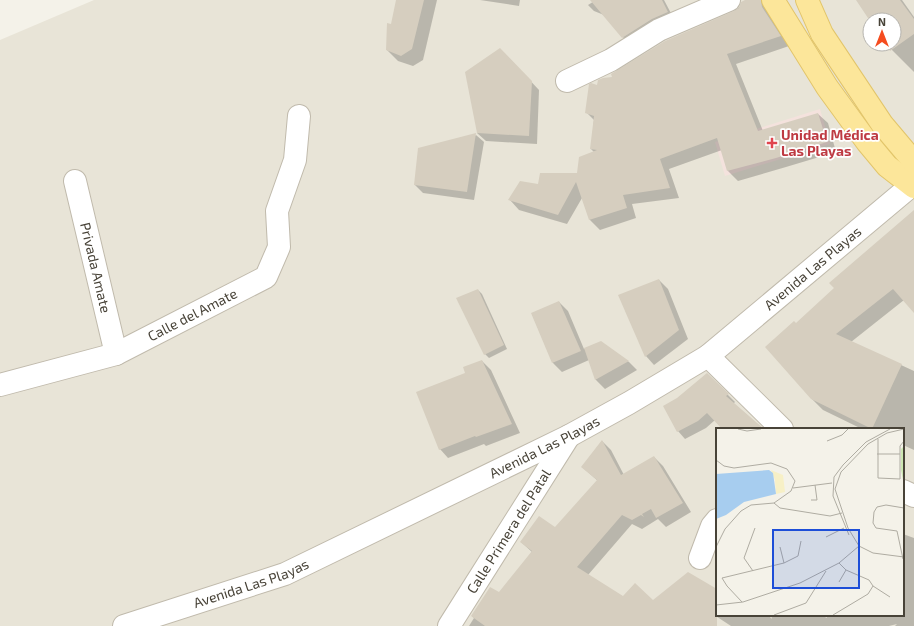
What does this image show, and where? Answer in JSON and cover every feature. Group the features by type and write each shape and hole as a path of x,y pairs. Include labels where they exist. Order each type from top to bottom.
{"main road":[{"path":"773,0 827,87 866,142 887,166 913,184"},
{"path":"807,0 822,34 882,124 914,162"}],"street":[{"path":"568,81 611,60 659,30 729,0"},
{"name":"Calle del Amate","path":"0,385 116,354 266,277 279,247 277,211 295,160 299,116"},
{"name":"Privada Amate","path":"75,181 116,354"},
{"name":"Avenida Las Playas","path":"124,626 285,574 569,436 629,403 708,356 913,184"},
{"path":"708,356 781,428"},
{"name":"Calle Primera del Patal","path":"449,626 569,436"},
{"path":"904,491 914,496"},
{"path":"700,558 712,526 716,521"}],"shaded area":[{"path":"94,0 914,0 914,626 0,626 0,40"},
{"name":"Unidad Médica Las Playas","path":"820,109 830,144 725,176 715,142"}],"building":[{"path":"396,0 424,0 412,49 401,56 386,50 387,23 391,24"},
{"path":"590,0 662,0 668,12 652,19 622,38"},
{"path":"745,0 761,0 762,7 781,36 727,54 758,131 818,113 827,142 727,171 717,138 660,159 670,188 623,195 627,208 589,220 576,182 558,215 508,200 520,181 538,184 540,173 577,173 579,157 597,150 590,149 594,116 585,113 589,84 591,83 597,85 598,80 612,77 611,74 665,41 734,11 739,8 741,2"},
{"path":"856,0 900,0 914,19 914,34 902,42 902,12 864,12"},
{"path":"500,48 532,81 529,136 477,133 465,72"},
{"path":"476,133 467,192 414,185 418,148"},
{"path":"914,210 914,313 893,289 836,334 902,364 872,428 811,399 765,347 794,321 796,323 834,288 829,283"},
{"path":"659,279 679,330 645,357 618,295"},
{"path":"478,289 504,345 484,355 456,298"},
{"path":"559,301 581,351 552,363 531,313"},
{"path":"601,341 629,361 595,380 584,348"},
{"path":"482,360 512,424 439,450 416,392 465,373 463,367"},
{"path":"707,373 729,394 726,396 763,428 721,428 707,413 698,421 677,432 663,406 677,398"},
{"path":"602,440 621,475 654,456 683,503 656,518 651,509 642,514 644,517 641,515 632,520 622,515 577,567 623,596 635,583 653,600 688,572 716,588 717,626 485,626 471,616 490,587 499,592 532,551 520,542 539,516 555,527 597,480 581,467"}],"place":[{"name":"Unidad Médica Las Playas","path":"772,143"}]}
